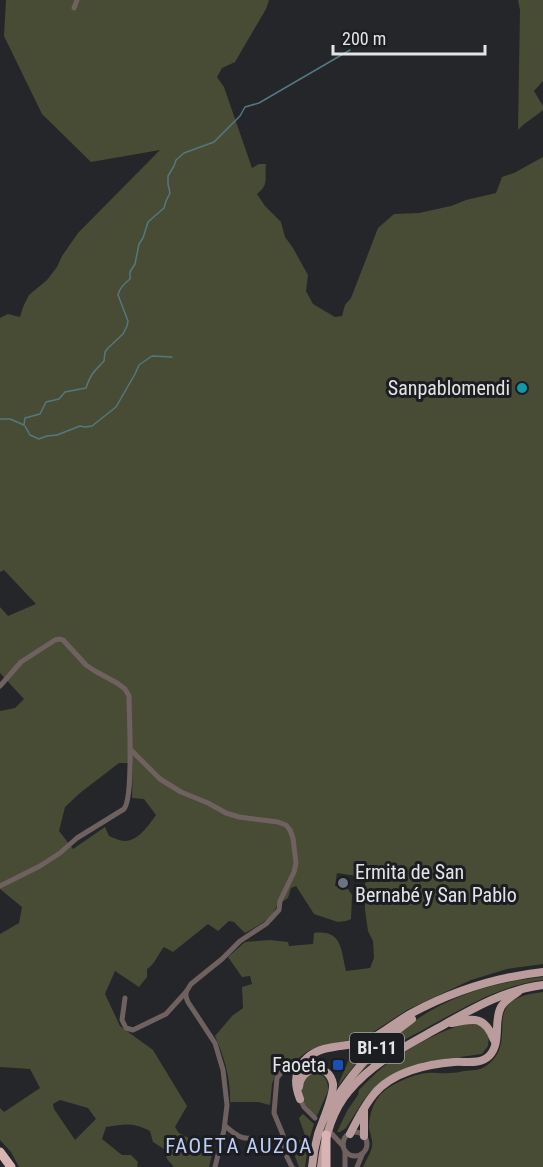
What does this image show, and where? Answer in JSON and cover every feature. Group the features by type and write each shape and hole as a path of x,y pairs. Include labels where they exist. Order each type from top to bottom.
{"highway":[{"path":"326,1135 326,1167"},
{"path":"0,1152 11,1167"}],"main road":[{"name":"BI-11","path":"312,1167 319,1119 370,1054 398,1029 448,997 480,984 505,977 543,972"},
{"name":"BI-11","path":"321,1167 326,1135 334,1116 348,1093 369,1070 393,1053 492,999 523,988 543,985"},
{"path":"347,1136 374,1094 391,1080 425,1067 482,1060 488,1057 495,1042 499,1010 523,988"},
{"path":"300,1100 295,1080 306,1058 317,1052 368,1040 412,1013 448,997"},
{"path":"442,1025 475,1020 488,1026 495,1042"},
{"path":"300,1100 300,1082 303,1075 316,1069 326,1072 330,1076 333,1087 319,1119"},
{"path":"364,1109 364,1136"}],"street":[{"path":"74,8 77,0"},
{"path":"0,686 21,662 55,640 63,640 86,665 125,689 129,696 130,749 129,795 128,804 124,809 77,838 40,866 0,886"},
{"path":"124,998 122,1020 126,1028 133,1030 166,1014 191,984 240,941 266,924 279,910 280,901 296,863 294,844 286,825 226,813 182,792 160,779 130,749"},
{"path":"186,992 188,1002 215,1044 223,1070 228,1105 215,1167"},
{"path":"292,1167 285,1153 283,1135 274,1113 277,1078 284,1069 293,1066 299,1068"},
{"path":"300,1100 304,1107 319,1119"},
{"path":"225,1126 240,1138 251,1138"},
{"path":"357,1167 367,1146 364,1136 357,1132 347,1136 332,1134 351,1156 362,1154"},
{"path":"345,1167 344,1149 347,1136"}],"green space":[{"path":"6,0 269,0 235,62 222,68 217,77 224,87 252,168 259,164 266,164 265,184 257,194 281,222 285,237 308,275 306,291 313,304 335,317 342,316 345,305 351,298 378,228 394,214 419,213 496,193 502,177 543,157 543,964 507,969 471,980 407,1010 367,1036 318,1047 308,1051 292,1063 279,1065 272,1084 270,1105 258,1102 230,1102 226,1068 215,1036 232,1016 243,1008 242,987 252,984 250,976 242,977 228,957 245,942 270,940 288,942 289,946 313,944 314,933 323,933 330,934 339,943 346,971 370,968 374,958 373,941 368,931 365,910 365,884 369,878 337,873 335,886 348,889 352,895 351,919 346,921 338,922 314,914 296,886 291,888 288,898 277,905 268,918 245,933 234,922 229,921 218,931 208,924 173,952 164,947 147,969 147,977 139,987 115,971 105,994 120,1026 153,1050 187,1106 175,1127 179,1133 213,1151 209,1167 174,1167 167,1159 164,1149 153,1142 150,1131 133,1125 106,1127 102,1139 122,1155 131,1155 138,1162 137,1167 19,1167 11,1152 0,1140 0,1108 4,1112 40,1088 30,1069 0,1067 0,934 19,923 22,907 0,889 0,711 15,708 24,699 0,673 0,607 8,616 36,604 4,570 0,572 0,318 8,314 20,317 29,295 47,280 78,233 160,150 91,162 42,114 4,36","holes":["119,763 133,763 132,798 144,799 156,815 143,832 130,840 125,841 109,836 105,827 73,849 59,831 65,807","60,1100 88,1108 96,1119 75,1140 54,1109 53,1104"]},
{"path":"518,0 543,0 543,81 534,91 543,110 518,130 520,10"},
{"path":"543,977 543,980 513,987 484,998 402,1041 371,1063 353,1080 392,1038 436,1008 486,987"},
{"path":"543,992 543,1167 363,1167 372,1146 369,1128 371,1114 376,1101 385,1090 416,1075 452,1073 481,1069 486,1066 496,1056 501,1044 504,1012 510,1003 522,996"},
{"path":"467,1023 482,1026 489,1034 488,1046 482,1054 424,1062 370,1092 346,1128 337,1132 359,1090 380,1070 423,1041"},
{"path":"387,1033 354,1066 337,1087 354,1052"},
{"path":"310,1073 324,1077 328,1086 317,1116 306,1105 302,1093 303,1084"},
{"path":"303,1114 314,1124 305,1167 299,1167 290,1143 306,1138 299,1118"}],"waterway":[{"path":"0,419 10,419 24,425 25,418 40,414 46,402 59,399 65,392 86,388 91,376 104,361 105,352 123,334 128,321 118,295 122,286 130,279 130,272 135,264 139,244 148,222 164,208 170,193 168,176 176,160 184,153 214,142 240,116 245,107 259,103 350,50"},
{"path":"25,426 30,435 39,439 80,426 92,426 116,407 139,365 152,356 172,357"}],"place":[{"name":"Sanpablomendi","path":"522,388"},
{"name":"Ermita de San Bernabé y San Pablo","path":"343,883"},
{"name":"Faoeta","path":"338,1065"}],"district":[{"name":"FAOETA AUZOA","path":"239,1146"}]}
